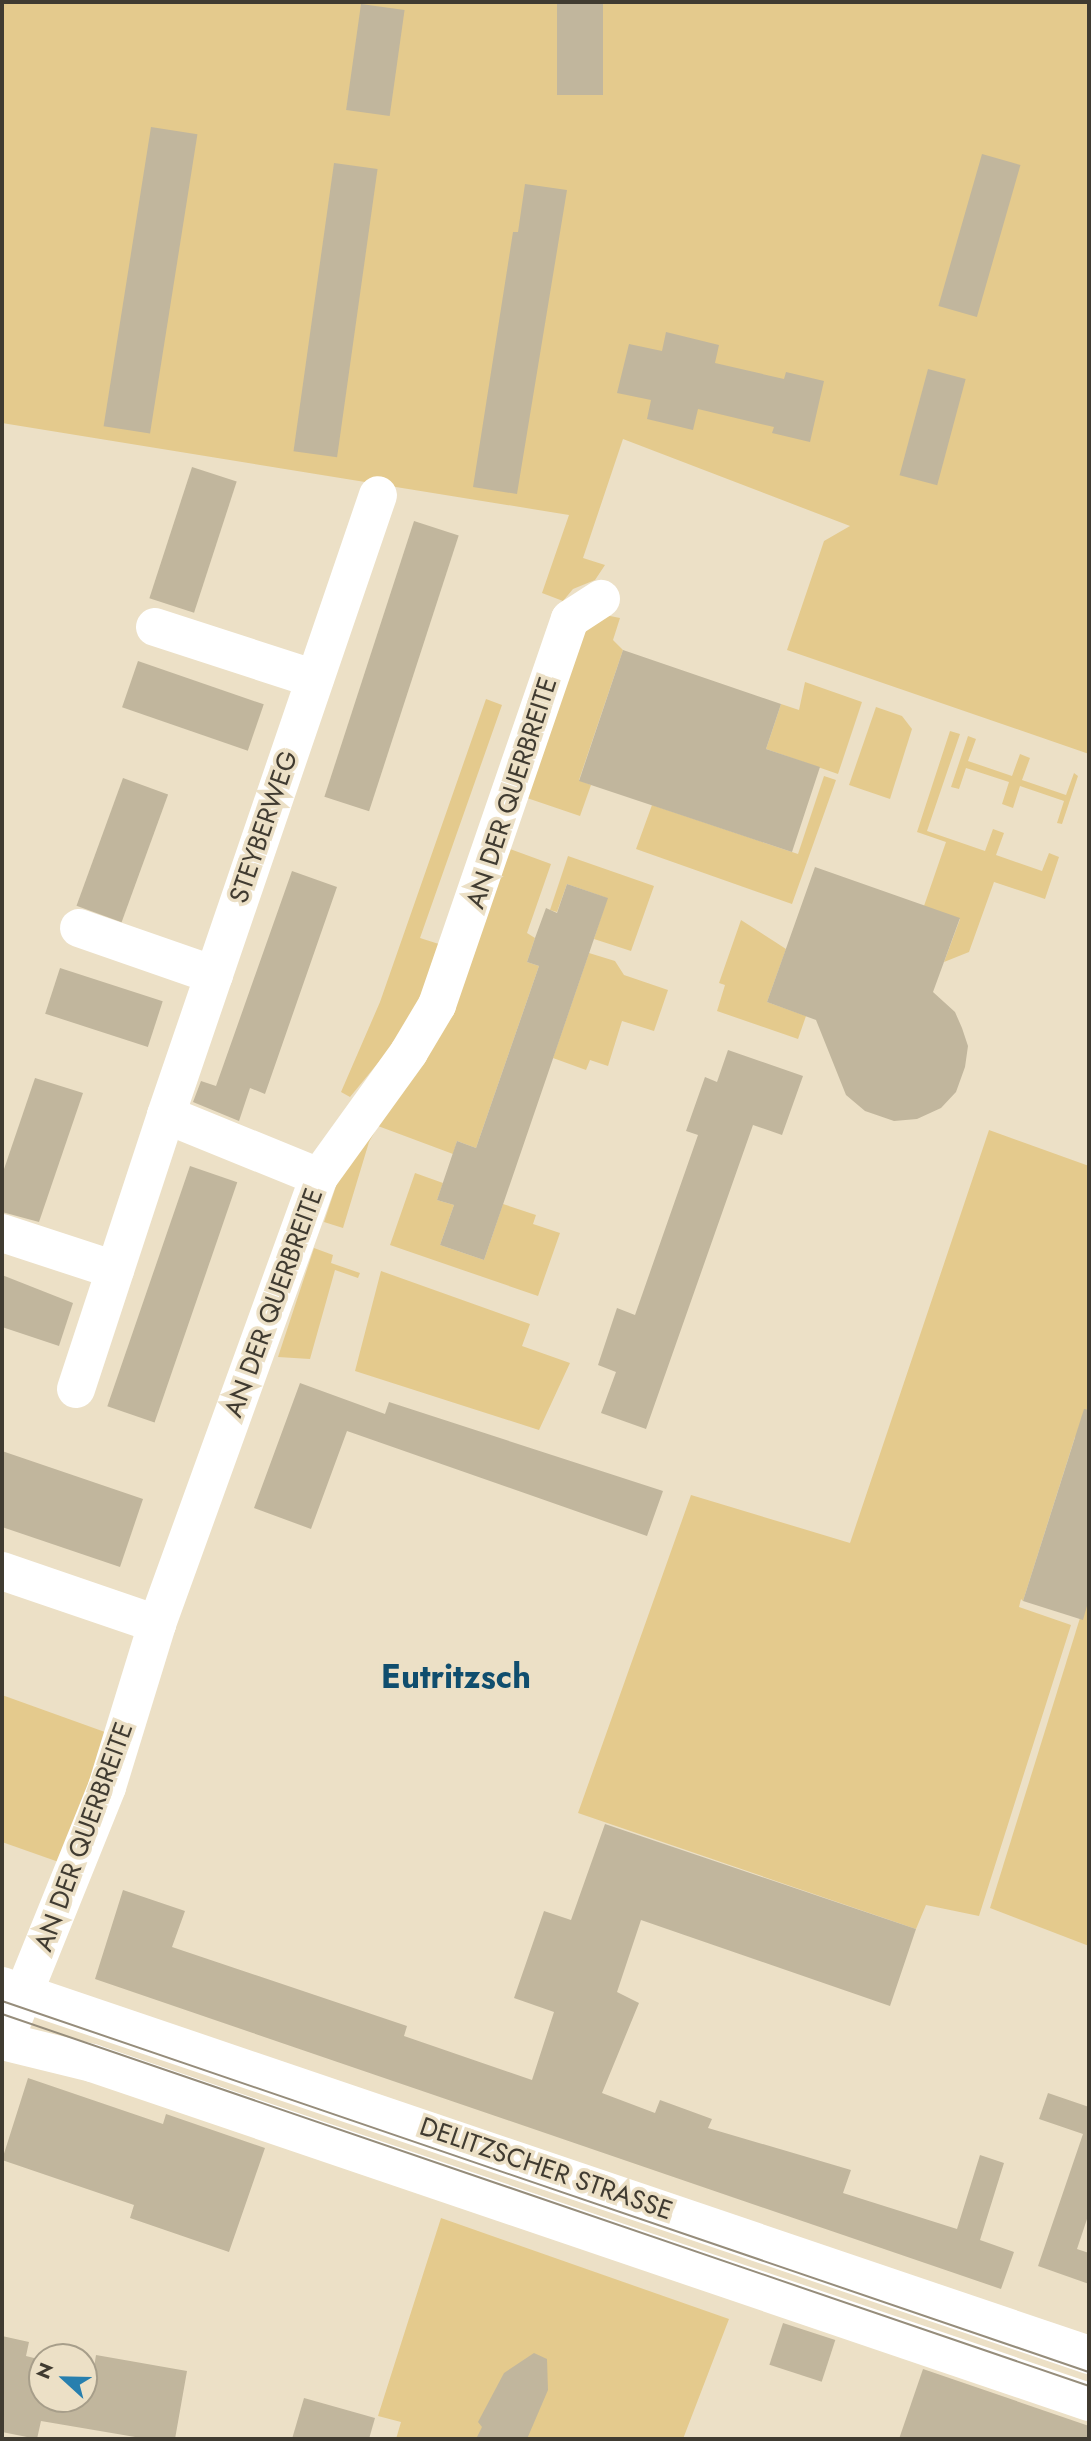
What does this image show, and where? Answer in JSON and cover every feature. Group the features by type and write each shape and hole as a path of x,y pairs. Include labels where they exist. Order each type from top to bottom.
{"street":[{"name":"STEYBERWEG","path":"76,1389 166,1115 378,495"},
{"name":"AN DER QUERBREITE","path":"3,2041 13,1989 107,1787 157,1625 319,1177 410,1052 437,1005 570,619 601,599"},
{"path":"155,627 314,679"},
{"path":"79,928 214,975"},
{"path":"166,1115 319,1177"},
{"path":"2,1233 115,1270"},
{"path":"2,1571 157,1625"},
{"name":"DELITZSCHER STRASSE","path":"13,1989 1089,2355"},
{"name":"DELITZSCHER STRASSE","path":"3,2041 92,2063 1089,2402"}],"shaded area":[{"path":"2,2 1089,2 1089,754 787,650 824,541 850,526 623,439 583,558 605,565 595,580 573,589 563,601 542,593 569,515 2,423"},
{"path":"605,615 620,618 613,640 623,650 579,780 591,785 580,816 527,798 582,633"},
{"path":"805,682 862,702 838,774 766,749 781,704 799,710"},
{"path":"486,699 502,705 420,938 442,945 418,1005 396,1041 350,1097 341,1092 380,1002"},
{"path":"876,707 902,716 912,729 890,799 849,785"},
{"path":"950,731 960,734 927,831 985,851 993,829 1004,833 996,855 1042,871 1049,853 1059,857 1045,899 994,882 969,952 944,962 960,919 924,906 946,842 917,832"},
{"path":"968,736 976,739 968,761 1012,776 1020,754 1030,758 1022,780 1066,795 1074,773 1078,776 1062,824 1057,823 1064,801 1020,786 1013,808 1002,804 1009,782 966,768 959,789 951,787"},
{"path":"824,776 836,780 792,904 636,849 652,805 798,854"},
{"path":"510,849 551,864 527,933 535,938 527,962 539,966 476,1148 457,1141 453,1154 378,1126 369,1142 343,1228 324,1222 345,1159 465,980"},
{"path":"568,856 654,886 631,951 594,939 607,898 567,884 557,912 550,910"},
{"path":"741,920 786,949 767,1002 806,1016 798,1039 717,1011 725,985 719,983"},
{"path":"589,953 615,961 624,975 668,990 654,1031 622,1021 608,1066 590,1060 586,1070 553,1058"},
{"path":"989,1130 1089,1166 1089,1440 1075,1437 1019,1607 1071,1625 979,1916 926,1905 916,1929 578,1813 691,1495 850,1543"},
{"path":"415,1173 443,1183 437,1200 454,1205 440,1245 484,1260 503,1204 536,1215 533,1224 560,1233 538,1296 390,1245"},
{"path":"314,1248 333,1255 331,1263 360,1273 358,1278 335,1270 310,1359 278,1357"},
{"path":"381,1271 530,1324 522,1346 570,1363 539,1430 355,1371"},
{"path":"1089,1589 1089,1946 990,1908"},
{"path":"2,1695 116,1736 70,1866 2,1842"},
{"path":"441,2218 729,2319 683,2439 396,2439 401,2422 378,2416"}],"building":[{"path":"557,2 603,2 603,95 557,95"},
{"path":"361,4 405,10 390,116 346,110"},
{"path":"151,127 197,134 150,434 104,426"},
{"path":"982,154 1020,165 977,317 938,306"},
{"path":"334,163 378,169 337,457 294,451"},
{"path":"525,184 567,190 517,494 473,487 513,232 518,232"},
{"path":"666,332 719,345 715,363 784,379 786,372 824,381 810,442 772,433 774,427 698,409 693,430 647,419 651,400 617,393 629,344 662,351"},
{"path":"928,369 966,379 937,485 900,475"},
{"path":"192,467 237,482 194,613 149,598"},
{"path":"414,521 459,536 369,811 324,797"},
{"path":"623,650 781,704 766,749 820,767 792,852 579,781"},
{"path":"138,661 264,704 248,751 122,707"},
{"path":"123,778 168,794 122,922 76,906"},
{"path":"815,867 960,918 933,992 955,1012 968,1046 965,1067 956,1092 941,1108 917,1119 894,1121 865,1111 846,1095 816,1020 767,1002"},
{"path":"292,871 337,887 265,1094 250,1088 239,1121 193,1102 201,1081 216,1086"},
{"path":"567,884 608,898 484,1260 440,1245 454,1205 437,1200 457,1141 476,1148 539,966 527,962 535,938 546,908 557,913"},
{"path":"60,968 163,1001 148,1047 45,1014"},
{"path":"728,1050 803,1076 782,1135 753,1125 646,1429 601,1413 616,1372 598,1365 617,1308 635,1315 698,1135 686,1131 705,1077 717,1082"},
{"path":"35,1078 83,1093 39,1222 2,1212 2,1175"},
{"path":"190,1166 237,1182 155,1422 107,1406"},
{"path":"2,1275 73,1303 59,1346 2,1327"},
{"path":"300,1383 385,1414 389,1402 663,1491 647,1536 347,1431 311,1529 254,1508"},
{"path":"1084,1409 1089,1410 1089,1599 1083,1620 1023,1601"},
{"path":"2,1451 143,1499 120,1567 2,1527"},
{"path":"605,1824 916,1929 890,2006 641,1920 617,1992 639,2003 602,2093 655,2113 660,2100 712,2119 708,2128 851,2170 843,2193 957,2229 980,2155 1004,2163 980,2240 1014,2252 1001,2289 95,1979 123,1890 185,1911 172,1947 407,2026 404,2036 532,2080 554,2012 514,1998 544,1911 571,1920"},
{"path":"28,2078 163,2124 166,2114 265,2148 229,2252 130,2218 134,2205 2,2160"},
{"path":"1048,2093 1089,2107 1089,2213 1077,2249 1089,2253 1089,2284 1038,2266 1083,2134 1039,2119"},
{"path":"783,2323 835,2340 822,2382 769,2365"},
{"path":"2,2336 29,2342 26,2356 28,2413 98,2413 98,2355 187,2371 175,2439 147,2439 41,2421 37,2439 2,2432"},
{"path":"534,2353 547,2359 548,2390 527,2439 476,2439 482,2427 478,2422 504,2373"},
{"path":"923,2369 1089,2426 1089,2439 899,2439"},
{"path":"304,2398 375,2418 369,2439 292,2439"}],"tram line":[{"path":"2,2001 1089,2372"},
{"path":"2,2014 1089,2386"}],"district":[{"name":"Eutritzsch","path":"456,1677"}]}
